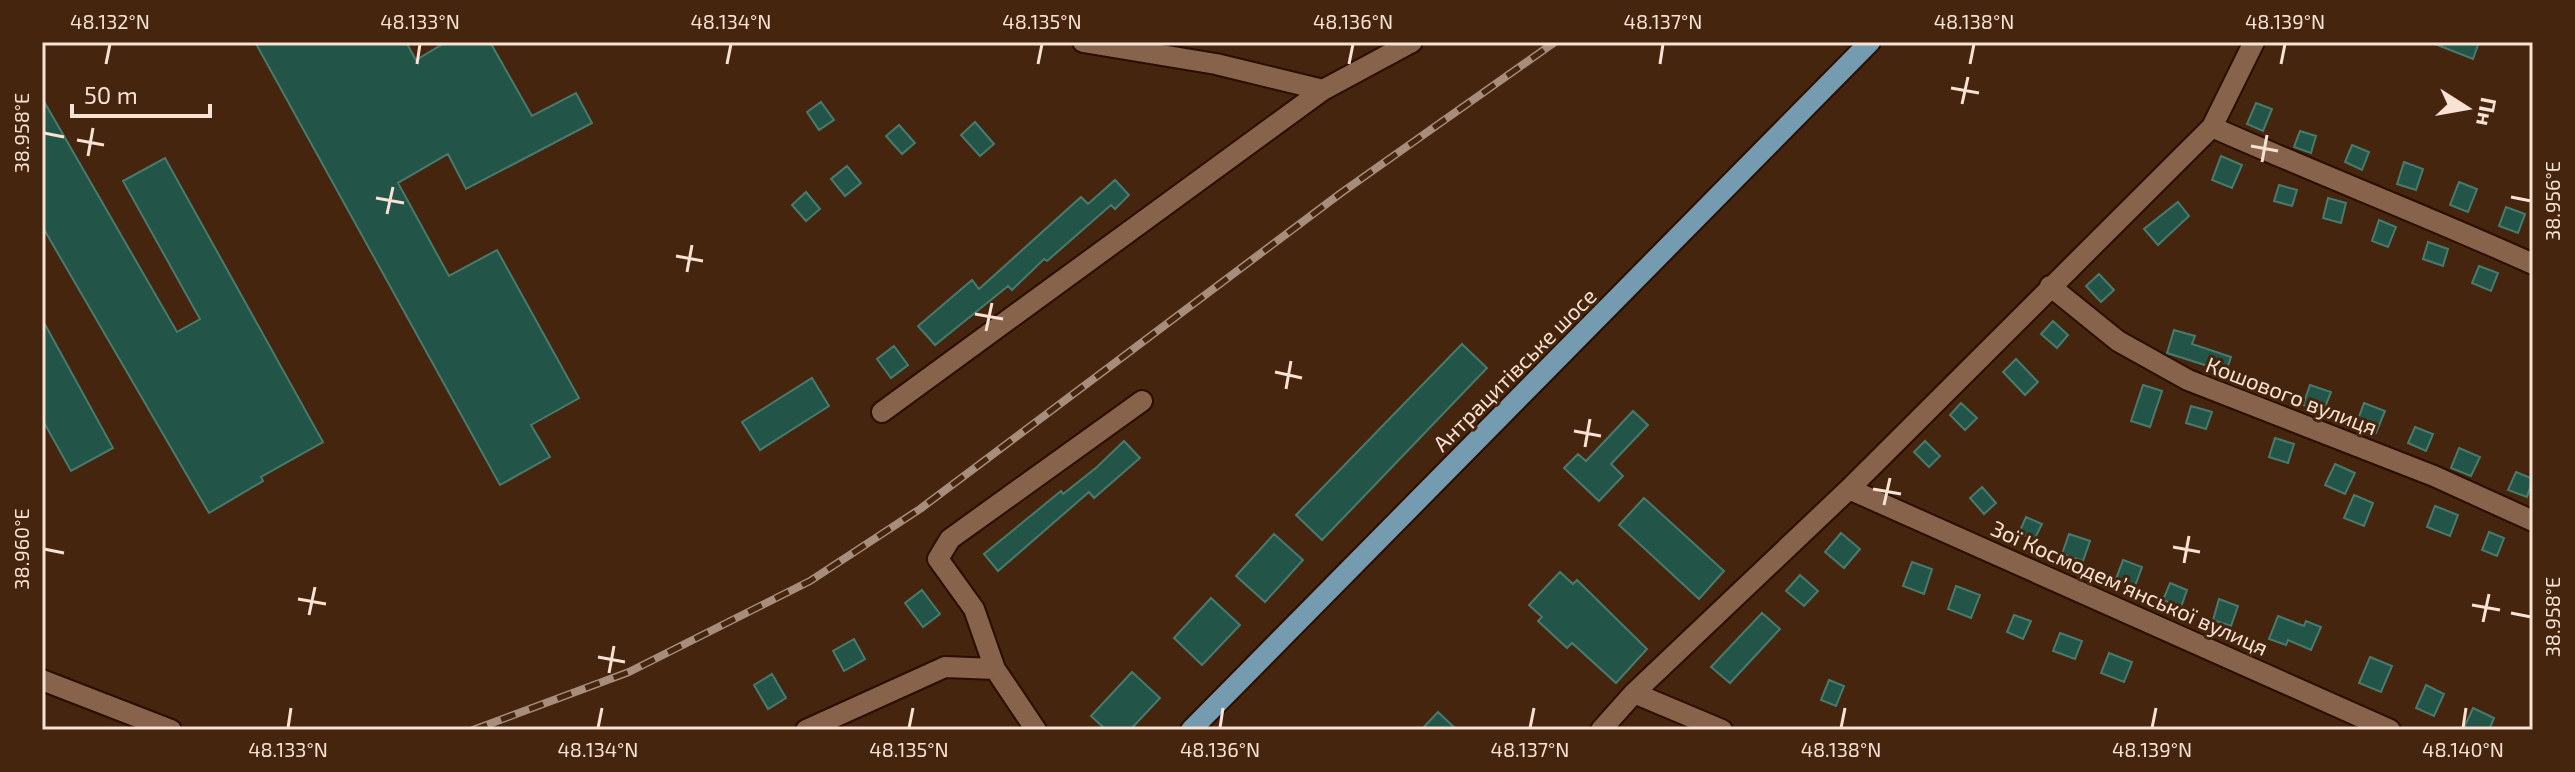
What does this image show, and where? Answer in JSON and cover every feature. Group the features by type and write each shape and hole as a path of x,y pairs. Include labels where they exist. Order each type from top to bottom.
{"main road":[{"name":"Антрацитівське шосе","path":"1191,730 1870,42"}],"street":[{"path":"1083,42 1216,64 1323,90"},
{"path":"882,412 1323,90 1412,42"},
{"path":"1601,730 1634,693 1849,489 2212,127 2254,42"},
{"path":"2212,127 2325,176 2396,202 2533,264"},
{"name":"Кошового вулиця","path":"2050,286 2118,341 2188,380 2434,476 2533,521"},
{"path":"1036,730 995,669 974,609 938,559 950,539 1142,401"},
{"name":"Зої Космодем’янської вулиця","path":"1849,489 2390,730"},
{"path":"806,730 945,667 995,669"},
{"path":"42,680 171,730"},
{"path":"1634,693 1722,730"}],"building":[{"path":"255,42 406,42 416,60 446,42 490,42 532,116 576,93 592,123 466,189 448,154 398,183 449,276 497,250 579,398 531,425 550,457 500,485"},
{"path":"2430,42 2479,42 2473,59"},
{"path":"42,98 177,332 200,319 123,181 165,158 323,442 261,477 263,481 209,513 42,226"},
{"path":"821,102 834,120 819,130 807,112"},
{"path":"2256,103 2272,109 2263,131 2247,124"},
{"path":"975,122 994,144 980,156 961,135"},
{"path":"899,125 915,143 902,154 886,136"},
{"path":"2300,131 2316,136 2311,153 2294,147"},
{"path":"2352,145 2369,152 2362,170 2345,162"},
{"path":"2221,156 2242,165 2232,188 2212,180"},
{"path":"2404,162 2423,169 2416,190 2397,184"},
{"path":"847,166 861,183 845,196 831,179"},
{"path":"1115,180 1129,195 1115,209 1111,205 1047,261 1044,259 1012,290 1008,286 935,345 918,326 972,280 979,289 1081,197 1088,204"},
{"path":"2459,182 2477,189 2468,212 2450,205"},
{"path":"2279,185 2297,190 2292,206 2274,201"},
{"path":"806,192 820,209 806,221 792,205"},
{"path":"2328,198 2346,203 2341,223 2323,218"},
{"path":"2178,202 2189,216 2158,245 2144,229"},
{"path":"2506,207 2525,214 2518,233 2499,226"},
{"path":"2379,220 2396,227 2388,247 2372,241"},
{"path":"2428,242 2448,249 2443,266 2423,259"},
{"path":"2479,266 2498,273 2491,291 2472,283"},
{"path":"2099,274 2114,290 2101,302 2086,286"},
{"path":"42,319 113,448 71,471 42,419"},
{"path":"2053,321 2068,335 2057,348 2041,334"},
{"path":"2174,330 2195,336 2192,344 2231,357 2225,375 2167,353"},
{"path":"1462,344 1487,368 1322,540 1296,515"},
{"path":"894,346 908,365 891,378 877,359"},
{"path":"2016,359 2038,382 2025,395 2003,372"},
{"path":"812,378 829,406 760,450 742,422"},
{"path":"2143,385 2162,391 2150,427 2131,421"},
{"path":"2310,385 2331,392 2323,412 2303,405"},
{"path":"1961,403 1977,418 1965,430 1950,415"},
{"path":"2364,403 2385,411 2376,433 2356,425"},
{"path":"2191,406 2212,412 2206,429 2186,423"},
{"path":"1633,411 1648,425 1611,464 1623,476 1599,501 1564,468 1578,454 1586,461"},
{"path":"2415,427 2433,434 2426,451 2408,443"},
{"path":"2275,438 2294,444 2288,463 2269,457"},
{"path":"1124,441 1140,458 1094,498 1089,492 998,571 984,554 1061,491 1063,494 1097,467"},
{"path":"1925,441 1940,456 1929,467 1914,452"},
{"path":"2459,448 2480,457 2471,476 2451,468"},
{"path":"2335,464 2355,473 2345,494 2325,485"},
{"path":"2516,472 2533,479 2527,497 2508,490"},
{"path":"1982,487 1996,503 1984,514 1970,498"},
{"path":"2354,495 2373,503 2364,526 2344,518"},
{"path":"1644,498 1724,571 1699,599 1619,525"},
{"path":"2435,506 2458,515 2450,536 2427,527"},
{"path":"2026,517 2042,524 2034,540 2019,533"},
{"path":"2489,532 2504,538 2497,556 2482,550"},
{"path":"1841,533 1860,549 1844,568 1825,552"},
{"path":"1274,534 1303,560 1265,602 1236,576"},
{"path":"2069,534 2090,541 2083,561 2062,554"},
{"path":"2123,560 2142,567 2135,586 2116,579"},
{"path":"1912,562 1932,569 1924,594 1903,586"},
{"path":"1560,572 1573,584 1577,580 1647,649 1616,683 1572,643 1567,648 1538,621 1542,617 1529,605"},
{"path":"1800,575 1818,591 1804,606 1786,591"},
{"path":"2170,583 2187,590 2181,607 2163,600"},
{"path":"1956,586 1980,595 1971,618 1948,609"},
{"path":"922,590 940,614 923,627 905,603"},
{"path":"1211,598 1240,625 1202,665 1174,638"},
{"path":"2219,599 2238,606 2231,626 2213,620"},
{"path":"1762,613 1780,629 1730,683 1711,667"},
{"path":"2014,615 2031,621 2023,639 2007,632"},
{"path":"2278,616 2304,626 2306,621 2321,627 2311,650 2288,640 2286,645 2269,639"},
{"path":"2060,633 2082,641 2075,659 2053,651"},
{"path":"854,639 865,659 844,671 833,651"},
{"path":"2109,653 2132,662 2124,682 2101,673"},
{"path":"2370,657 2392,666 2381,692 2359,683"},
{"path":"1132,672 1160,698 1130,730 1106,730 1091,716"},
{"path":"772,674 786,698 768,709 754,685"},
{"path":"1829,680 1844,686 1836,706 1821,700"},
{"path":"2426,685 2444,694 2434,716 2416,708"},
{"path":"2473,708 2494,718 2489,730 2463,730"},
{"path":"1438,712 1457,730 1421,730"}],"railway":[{"path":"473,730 629,672 810,581 920,509 1341,193 1555,42"}]}
